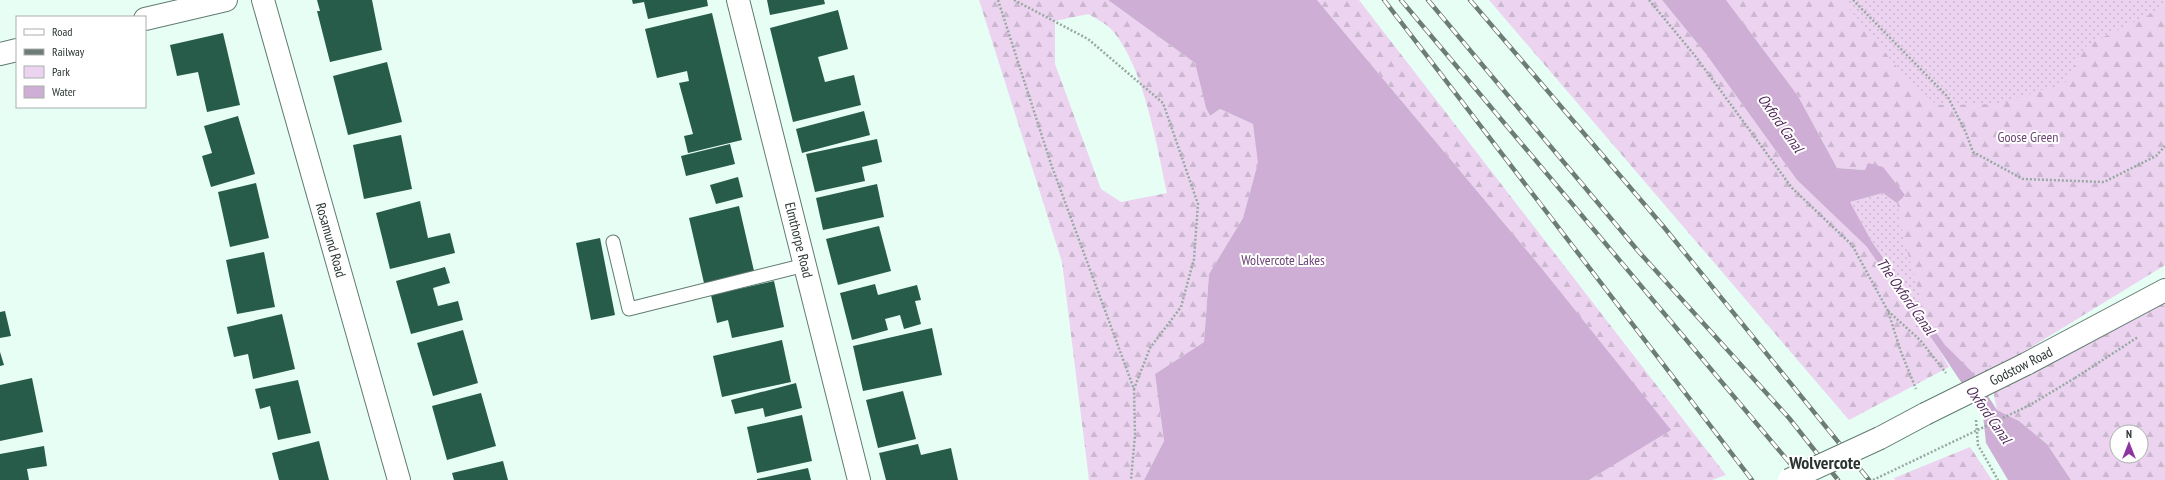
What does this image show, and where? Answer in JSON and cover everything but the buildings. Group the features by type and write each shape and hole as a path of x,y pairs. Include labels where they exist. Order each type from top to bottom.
{"street":[{"path":"146,19 226,0"},
{"name":"Rosamund Road","path":"263,0 399,480"},
{"name":"Elmthorpe Road","path":"738,0 859,480"},
{"path":"0,54 16,50"},
{"name":"Godstow Road","path":"1789,480 1880,438 2026,364 2165,290"}],"lane":[{"path":"613,242 629,309 805,265"}],"path":[{"path":"998,0 1050,164 1134,389 1134,435 1131,480"},
{"path":"1014,0 1088,39 1163,103 1198,204 1194,259 1181,307 1150,348 1134,389"},
{"path":"1649,0 1696,57 1792,188 1852,245 1888,311 1901,352 1917,392"},
{"path":"1853,0 1948,97 1966,133 1973,152 2023,179 2104,182 2156,156 2165,146"},
{"path":"1888,311 1920,340 1950,378"},
{"path":"1874,480 2030,405 2140,336"},
{"path":"1978,445 1998,480"}],"green space":[{"path":"979,0 1108,0 1195,63 1206,108 1210,116 1220,109 1253,124 1259,163 1243,218 1209,274 1204,342 1155,374 1164,441 1144,480 1089,480 1062,262","holes":["1088,14 1109,27 1121,42 1131,61 1140,82 1147,105 1167,193 1121,202 1101,189 1055,64 1055,21"]},
{"path":"1317,0 1359,0 1726,475 1712,480 1589,480 1670,430 1539,265"},
{"path":"1489,0 1662,0 1706,54 1797,180 1866,246 1939,349 1949,367 1849,420"},
{"name":"Goose Green","path":"1726,0 2165,0 2165,265 2028,349 1982,385 1945,345 1872,242 1850,202 1883,193 1798,96"},
{"name":"Goose Green","path":"1726,0 1842,0 1905,77 1937,105 1999,104 2066,82 2087,45 2165,7 2165,265 2028,349 1973,373 1945,345 1926,318 1905,243 1897,203 1905,196 1865,170 1837,168 1798,96"},
{"path":"2165,301 2165,480 2071,480 2047,444 2019,421 1997,410 1993,391"},
{"path":"1970,447 1992,480 1895,480 1894,478"}],"water":[{"name":"Wolvercote Lakes","path":"1108,0 1317,0 1539,265 1671,430 1589,480 1144,480 1164,441 1155,374 1204,342 1209,274 1243,218 1258,163 1253,124 1220,109 1210,116 1206,108 1195,63"},
{"path":"1662,0 1726,0 1798,96 1837,168 1865,170 1868,163 1883,167 1905,195 1897,203 1883,193 1850,202 1872,242 1945,345 1973,373 1997,410 2019,421 2047,444 2071,480 2008,480 1986,443 1983,415 1939,349 1866,246 1797,180 1706,54"}],"railway":[{"path":"1384,0 1752,480"},
{"path":"1401,0 1804,480"},
{"path":"1428,0 1639,252 1789,418 1838,480"},
{"path":"1470,0 1663,226 1869,480"}],"district":[{"name":"Wolvercote","path":"1825,462"}],"water label":[{"name":"Oxford Canal","path":"1781,123"},
{"name":"The Oxford Canal","path":"1906,296"},
{"name":"Oxford Canal","path":"1989,414"}]}
